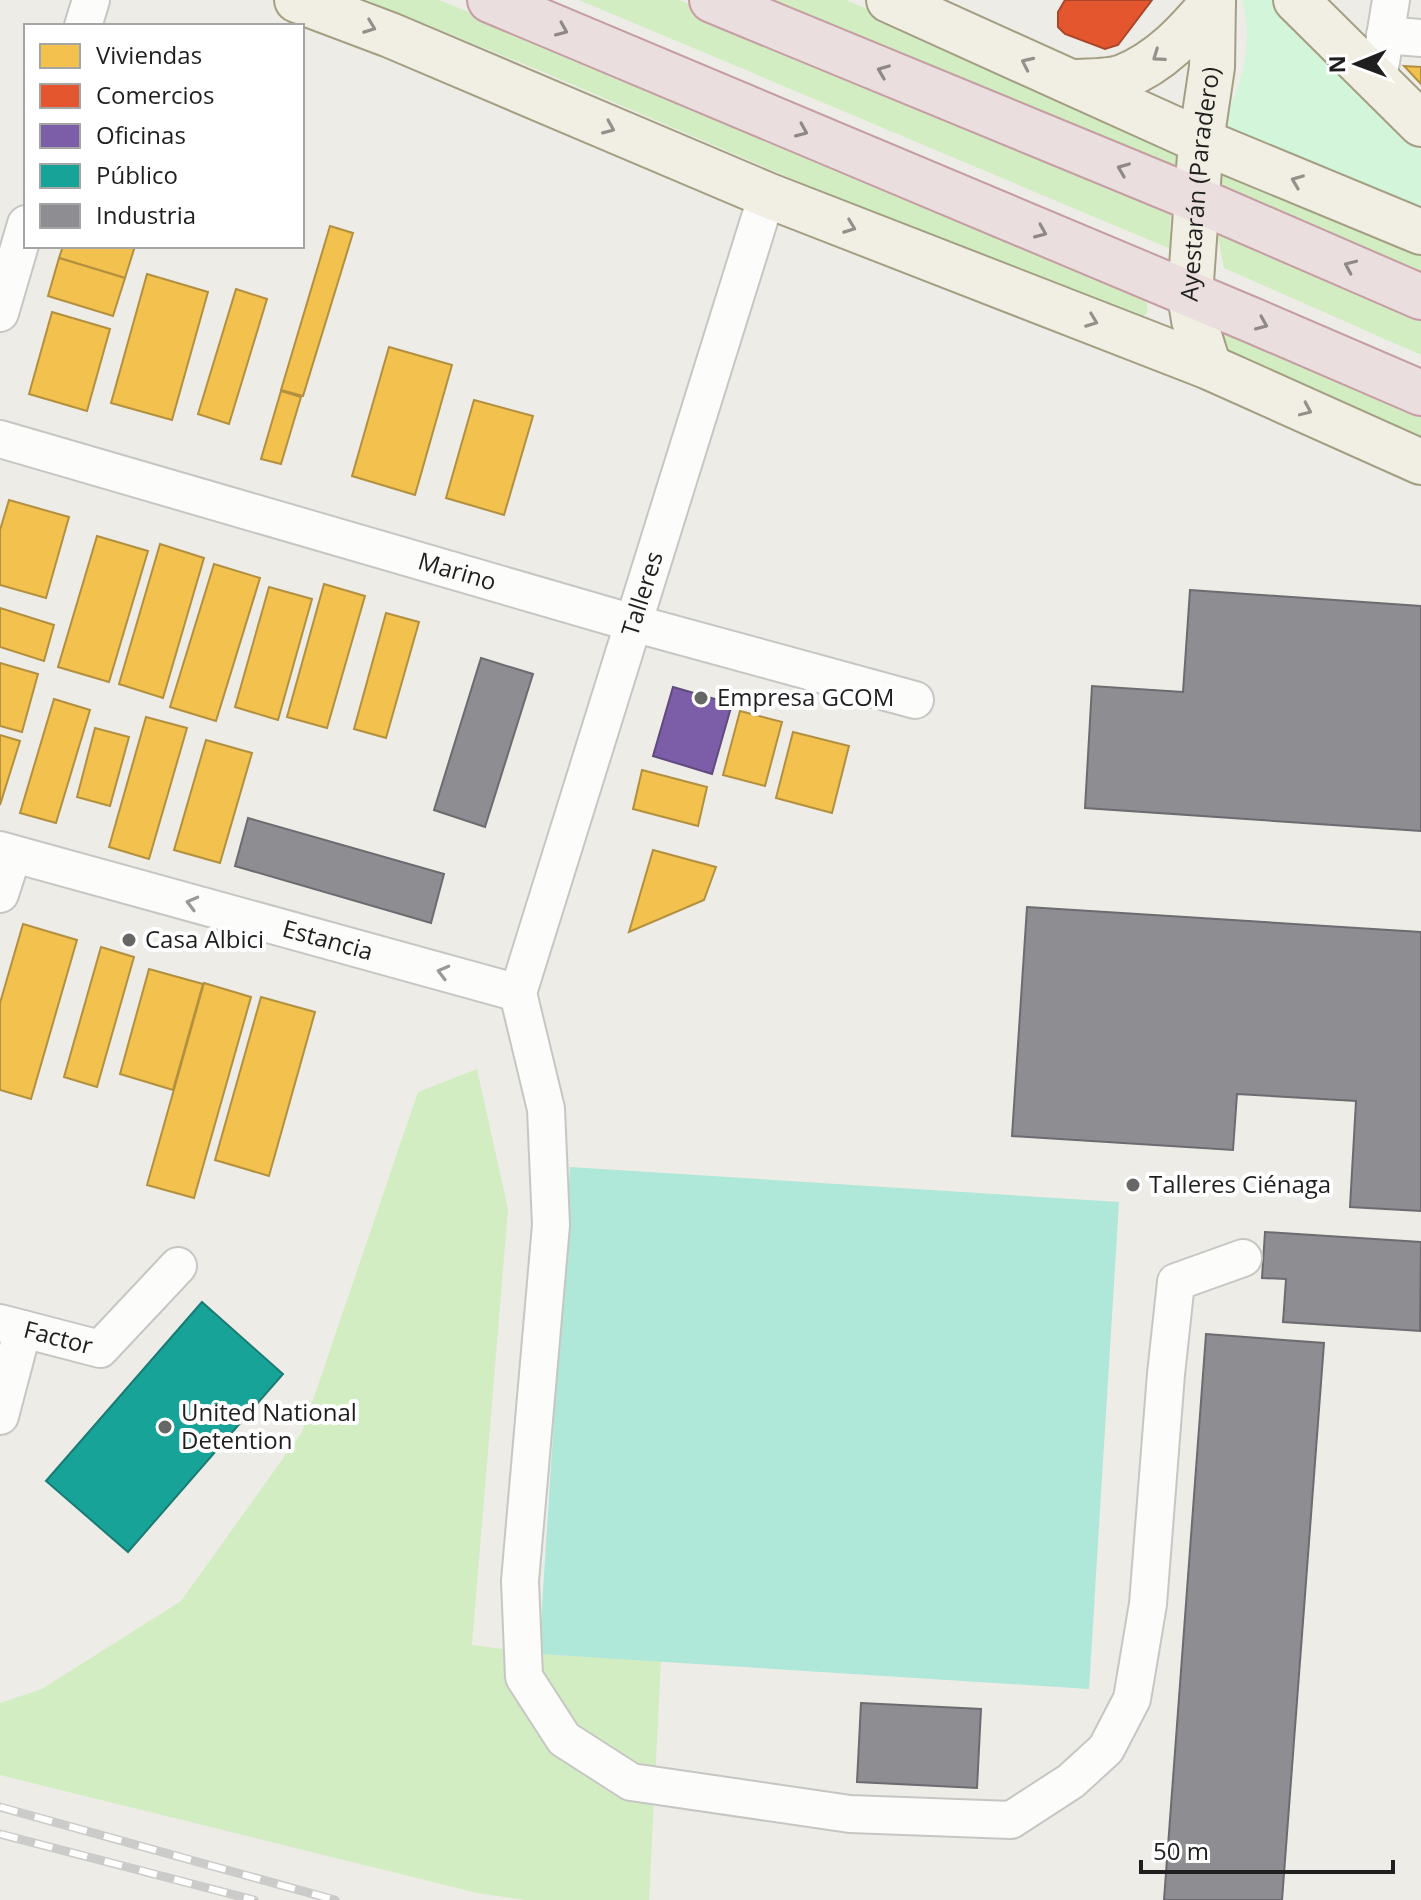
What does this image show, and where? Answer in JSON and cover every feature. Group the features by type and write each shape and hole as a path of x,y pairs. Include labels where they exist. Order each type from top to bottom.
{"highway":[{"path":"490,0 1421,393"},
{"path":"712,0 1195,199 1421,297"}],"main road":[{"path":"297,0 405,41 767,195 1209,367 1421,462"},
{"path":"889,0 1201,141 1421,232"},
{"path":"1296,0 1421,124"},
{"path":"1074,82 1121,78 1160,57 1189,32 1213,1"},
{"name":"Ayestarán (Paradero)","path":"1209,367 1197,332 1190,295 1195,199 1212,67 1213,1"}],"street":[{"path":"84,24 91,0"},
{"path":"1378,80 1391,0"},
{"path":"1385,35 1421,38"},
{"name":"Talleres","path":"518,993 767,195"},
{"path":"0,313 24,231"},
{"name":"Marino","path":"0,439 633,623 915,700"},
{"path":"0,894 6,852"},
{"name":"Estancia","path":"6,852 518,993"},
{"path":"518,993 546,1109 551,1225 520,1581 524,1677 564,1739 631,1782 850,1814 1011,1820 1071,1781 1106,1749 1132,1699 1148,1604 1176,1282 1243,1258"},
{"name":"Factor","path":"11,1326 100,1349 178,1266"},
{"path":"0,1416 11,1326"}],"green space":[{"path":"366,0 439,0 1146,299 1148,311 1142,319 939,242 548,74"},
{"path":"579,0 680,0 1171,212 1173,250"},
{"path":"773,0 846,0 1179,144 1179,169"},
{"path":"1242,0 1272,0 1421,150 1421,206 1220,127 1244,65 1247,33"},
{"path":"1216,164 1421,252 1421,274 1216,186"},
{"path":"1216,227 1421,317 1421,355 1224,268"},
{"path":"1208,321 1421,414 1421,440 1224,354"},
{"path":"477,1069 508,1209 472,1645 539,1654 661,1661 649,1900 526,1900 477,1893 0,1775 0,1703 42,1689 181,1601 302,1432 418,1092"},
{"path":"570,1167 1119,1202 1089,1689 539,1654"}],"building: Viviendas":[{"path":"1404,66 1421,67 1421,84"},
{"path":"330,226 353,233 303,396 281,390"},
{"path":"62,248 134,248 125,278 59,258"},
{"path":"59,258 125,278 113,316 48,296"},
{"path":"147,274 208,292 172,420 111,403"},
{"path":"236,289 267,299 229,424 198,414"},
{"path":"52,312 110,329 87,411 29,394"},
{"path":"389,347 452,365 415,495 352,476"},
{"path":"281,391 301,397 281,464 261,459"},
{"path":"474,400 533,416 504,515 446,498"},
{"path":"9,500 69,517 46,598 0,585 0,530"},
{"path":"97,536 148,551 109,682 58,667"},
{"path":"160,544 204,558 163,698 119,684"},
{"path":"214,564 260,578 216,721 170,707"},
{"path":"324,584 365,596 327,728 287,717"},
{"path":"269,587 312,599 278,720 235,707"},
{"path":"0,608 54,625 44,661 0,647"},
{"path":"386,613 419,622 386,738 354,729"},
{"path":"0,663 38,674 22,732 0,726"},
{"path":"54,699 90,710 56,823 20,813"},
{"path":"740,711 782,722 765,786 723,775"},
{"path":"146,717 187,728 149,859 109,847"},
{"path":"95,728 129,737 110,806 77,797"},
{"path":"793,732 849,746 832,813 776,798"},
{"path":"0,735 20,741 0,805"},
{"path":"206,740 252,753 220,863 174,850"},
{"path":"642,770 707,787 698,826 633,809"},
{"path":"653,850 716,867 704,900 629,932"},
{"path":"23,924 77,940 31,1099 0,1090 0,1003"},
{"path":"101,947 134,957 97,1087 64,1077"},
{"path":"149,969 203,984 173,1090 120,1074"},
{"path":"204,983 251,997 194,1198 147,1185"},
{"path":"261,997 315,1012 269,1176 215,1160"}],"building: Comercios":[{"path":"1065,0 1152,0 1118,45 1105,49 1065,34 1058,27 1058,12"}],"building: Oficinas":[{"path":"673,687 732,704 712,774 653,756"}],"building: Público":[{"name":"United National Detention","path":"202,1302 283,1374 128,1552 46,1481"}],"building: Industria":[{"path":"1190,590 1421,606 1421,831 1085,808 1092,686 1183,692"},
{"path":"481,658 533,674 485,827 434,810"},
{"path":"248,818 444,874 431,923 235,866"},
{"path":"1027,907 1421,932 1421,1211 1350,1207 1356,1101 1237,1094 1233,1150 1012,1136"},
{"path":"1265,1232 1421,1242 1420,1331 1283,1322 1286,1279 1262,1278"},
{"path":"1206,1334 1324,1343 1282,1900 1164,1900"},
{"path":"861,1703 981,1709 977,1788 857,1782"}],"railway":[{"path":"0,1807 335,1900"},
{"path":"0,1834 254,1900"}],"place":[{"name":"Empresa GCOM","path":"701,698"},
{"name":"Casa Albici","path":"129,940"},
{"name":"Talleres Ciénaga","path":"1133,1185"},
{"name":"United National Detention","path":"165,1427"}]}
